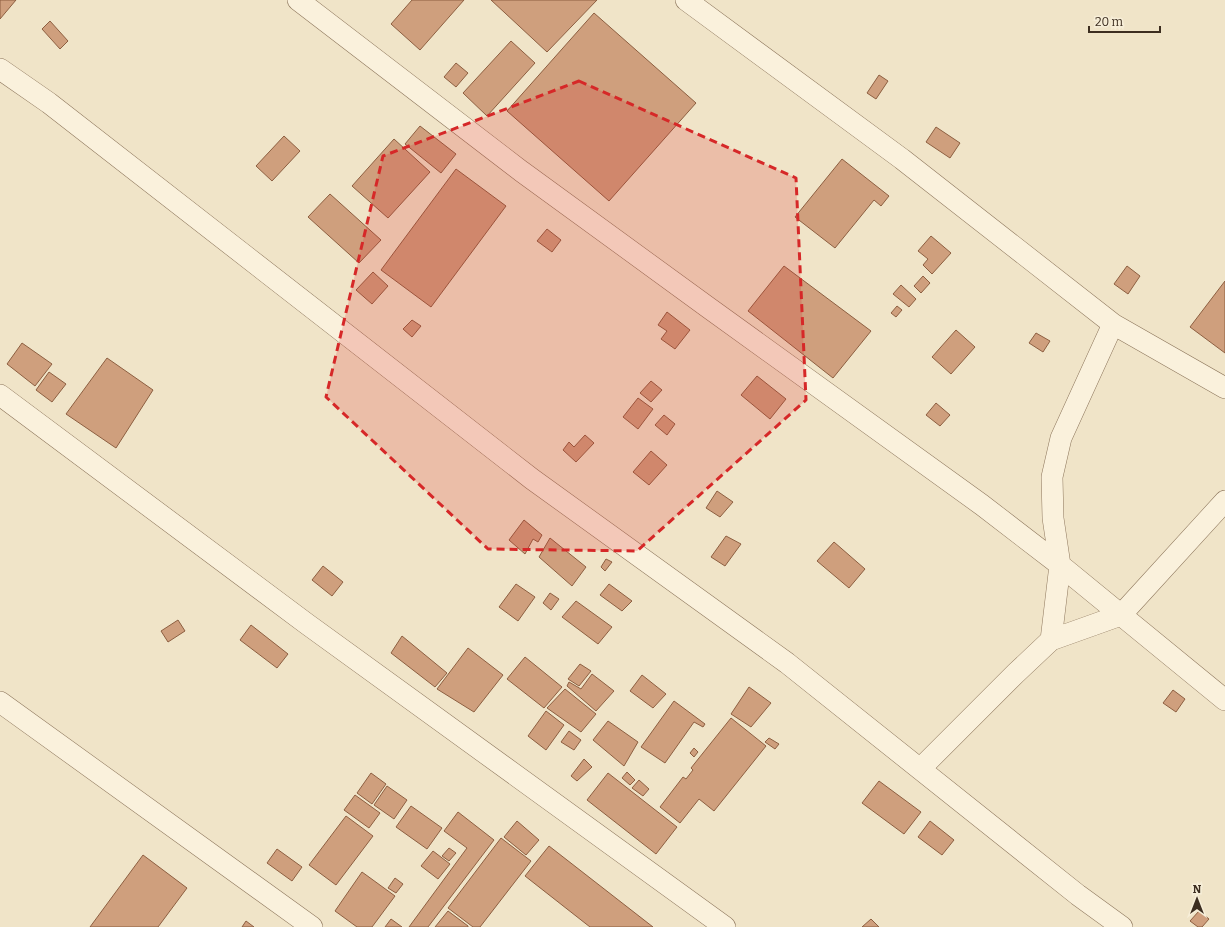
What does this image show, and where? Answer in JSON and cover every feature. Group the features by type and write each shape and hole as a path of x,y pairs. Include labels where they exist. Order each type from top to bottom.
{"street":[{"path":"298,0 528,175 982,505 1060,565 1225,700"},
{"path":"688,0 902,159 1113,324 1225,388"},
{"path":"0,70 55,108 532,479 787,663 1078,895 1122,927"},
{"path":"1052,640 1060,565 1053,518 1052,477 1061,438 1113,324"},
{"path":"0,395 307,624 725,927"},
{"path":"920,769 1016,673 1052,640 1121,615 1225,502"},
{"path":"0,702 312,927"}],"highlighted area":[{"path":"579,81 796,178 806,400 637,551 488,549 326,397 383,156"}],"building":[{"path":"0,0 16,0 0,19"},
{"path":"412,0 464,0 420,50 391,24"},
{"path":"491,0 597,0 547,52"},
{"path":"594,13 696,103 609,201 507,111"},
{"path":"50,21 68,41 60,49 42,29"},
{"path":"511,41 535,63 487,116 463,93"},
{"path":"456,63 468,73 456,87 444,77"},
{"path":"879,75 888,81 876,99 867,93"},
{"path":"420,126 456,154 441,173 405,144"},
{"path":"936,127 960,143 950,158 926,142"},
{"path":"284,136 300,151 272,181 256,166"},
{"path":"394,139 430,172 388,218 352,186"},
{"path":"842,159 889,196 881,206 874,200 835,248 795,217"},
{"path":"456,169 506,206 431,307 381,270"},
{"path":"330,194 381,240 359,263 308,217"},
{"path":"547,229 561,240 552,252 537,241"},
{"path":"931,236 951,253 932,274 923,265 928,259 918,251"},
{"path":"784,266 871,331 833,378 748,311"},
{"path":"1127,266 1140,276 1128,294 1114,284"},
{"path":"373,272 388,286 372,304 356,290"},
{"path":"923,276 930,283 921,293 914,286"},
{"path":"1225,281 1225,353 1190,327"},
{"path":"901,285 916,299 909,307 893,294"},
{"path":"897,306 902,310 896,317 891,313"},
{"path":"667,312 690,330 675,349 661,339 667,331 658,325"},
{"path":"412,320 421,326 412,337 403,329"},
{"path":"956,330 975,347 951,374 932,357"},
{"path":"1036,333 1050,341 1043,352 1029,343"},
{"path":"22,343 52,364 35,386 7,364"},
{"path":"107,358 153,390 116,448 66,414"},
{"path":"49,372 66,384 52,402 36,390"},
{"path":"757,376 786,399 770,419 741,395"},
{"path":"651,381 662,390 651,402 640,393"},
{"path":"638,398 653,409 638,429 623,417"},
{"path":"936,403 950,415 940,426 926,415"},
{"path":"664,415 675,424 667,435 655,425"},
{"path":"585,435 594,443 576,462 563,450 569,442 574,447"},
{"path":"651,451 667,465 649,485 633,472"},
{"path":"717,491 733,502 720,517 706,508"},
{"path":"524,520 542,535 538,542 533,539 525,554 509,540"},
{"path":"726,536 741,544 725,566 711,557"},
{"path":"550,538 586,567 572,586 539,557"},
{"path":"834,542 865,569 849,588 817,561"},
{"path":"606,559 612,562 605,571 601,567"},
{"path":"323,566 343,582 332,596 312,580"},
{"path":"516,584 535,597 518,621 499,607"},
{"path":"609,584 632,601 622,611 600,595"},
{"path":"550,593 559,599 551,610 543,603"},
{"path":"576,601 612,627 598,644 562,617"},
{"path":"178,620 185,631 168,642 161,631"},
{"path":"251,625 288,654 277,668 240,640"},
{"path":"402,636 447,673 435,687 391,653"},
{"path":"468,648 503,675 474,712 437,689"},
{"path":"525,657 562,687 544,708 507,679"},
{"path":"580,664 591,671 579,686 568,679"},
{"path":"592,674 614,691 596,711 567,686 569,682 581,689"},
{"path":"642,675 666,694 653,708 630,691"},
{"path":"749,687 771,703 751,727 731,714"},
{"path":"565,689 596,714 581,732 547,708"},
{"path":"1173,690 1185,699 1176,712 1163,703"},
{"path":"674,701 705,724 703,727 694,722 665,763 641,747"},
{"path":"546,711 564,725 546,750 528,736"},
{"path":"731,718 766,746 714,811 699,799 680,823 660,807 683,777 686,779 693,770 691,768"},
{"path":"608,721 638,742 624,766 593,740"},
{"path":"569,731 581,740 574,750 561,742"},
{"path":"769,738 779,744 775,749 765,742"},
{"path":"694,748 698,752 694,757 690,753"},
{"path":"584,759 592,767 577,781 571,776"},
{"path":"627,772 635,780 630,785 622,778"},
{"path":"371,773 386,784 372,804 357,793"},
{"path":"608,773 677,827 656,854 587,800"},
{"path":"639,780 649,789 643,796 632,788"},
{"path":"879,781 921,812 904,834 862,803"},
{"path":"387,786 407,800 394,819 374,805"},
{"path":"355,795 380,813 369,828 344,810"},
{"path":"411,806 442,828 427,849 396,827"},
{"path":"458,812 494,840 428,927 409,927 467,848 444,831"},
{"path":"346,816 373,836 336,885 309,865"},
{"path":"517,821 539,840 526,855 504,837"},
{"path":"930,821 954,840 942,855 918,837"},
{"path":"501,838 531,861 480,927 473,927 448,908"},
{"path":"549,846 653,927 590,927 525,876"},
{"path":"449,848 456,853 449,861 442,856"},
{"path":"277,849 302,867 292,881 267,863"},
{"path":"433,851 450,864 438,879 421,866"},
{"path":"143,855 187,888 158,927 90,927"},
{"path":"362,872 395,896 372,927 357,927 335,911"},
{"path":"395,878 403,884 396,893 388,888"},
{"path":"448,911 468,926 468,927 435,927"},
{"path":"1199,911 1209,919 1202,927 1198,927 1190,921"},
{"path":"391,919 402,927 385,927"},
{"path":"871,919 879,927 862,927"},
{"path":"246,921 254,927 242,927"}]}
